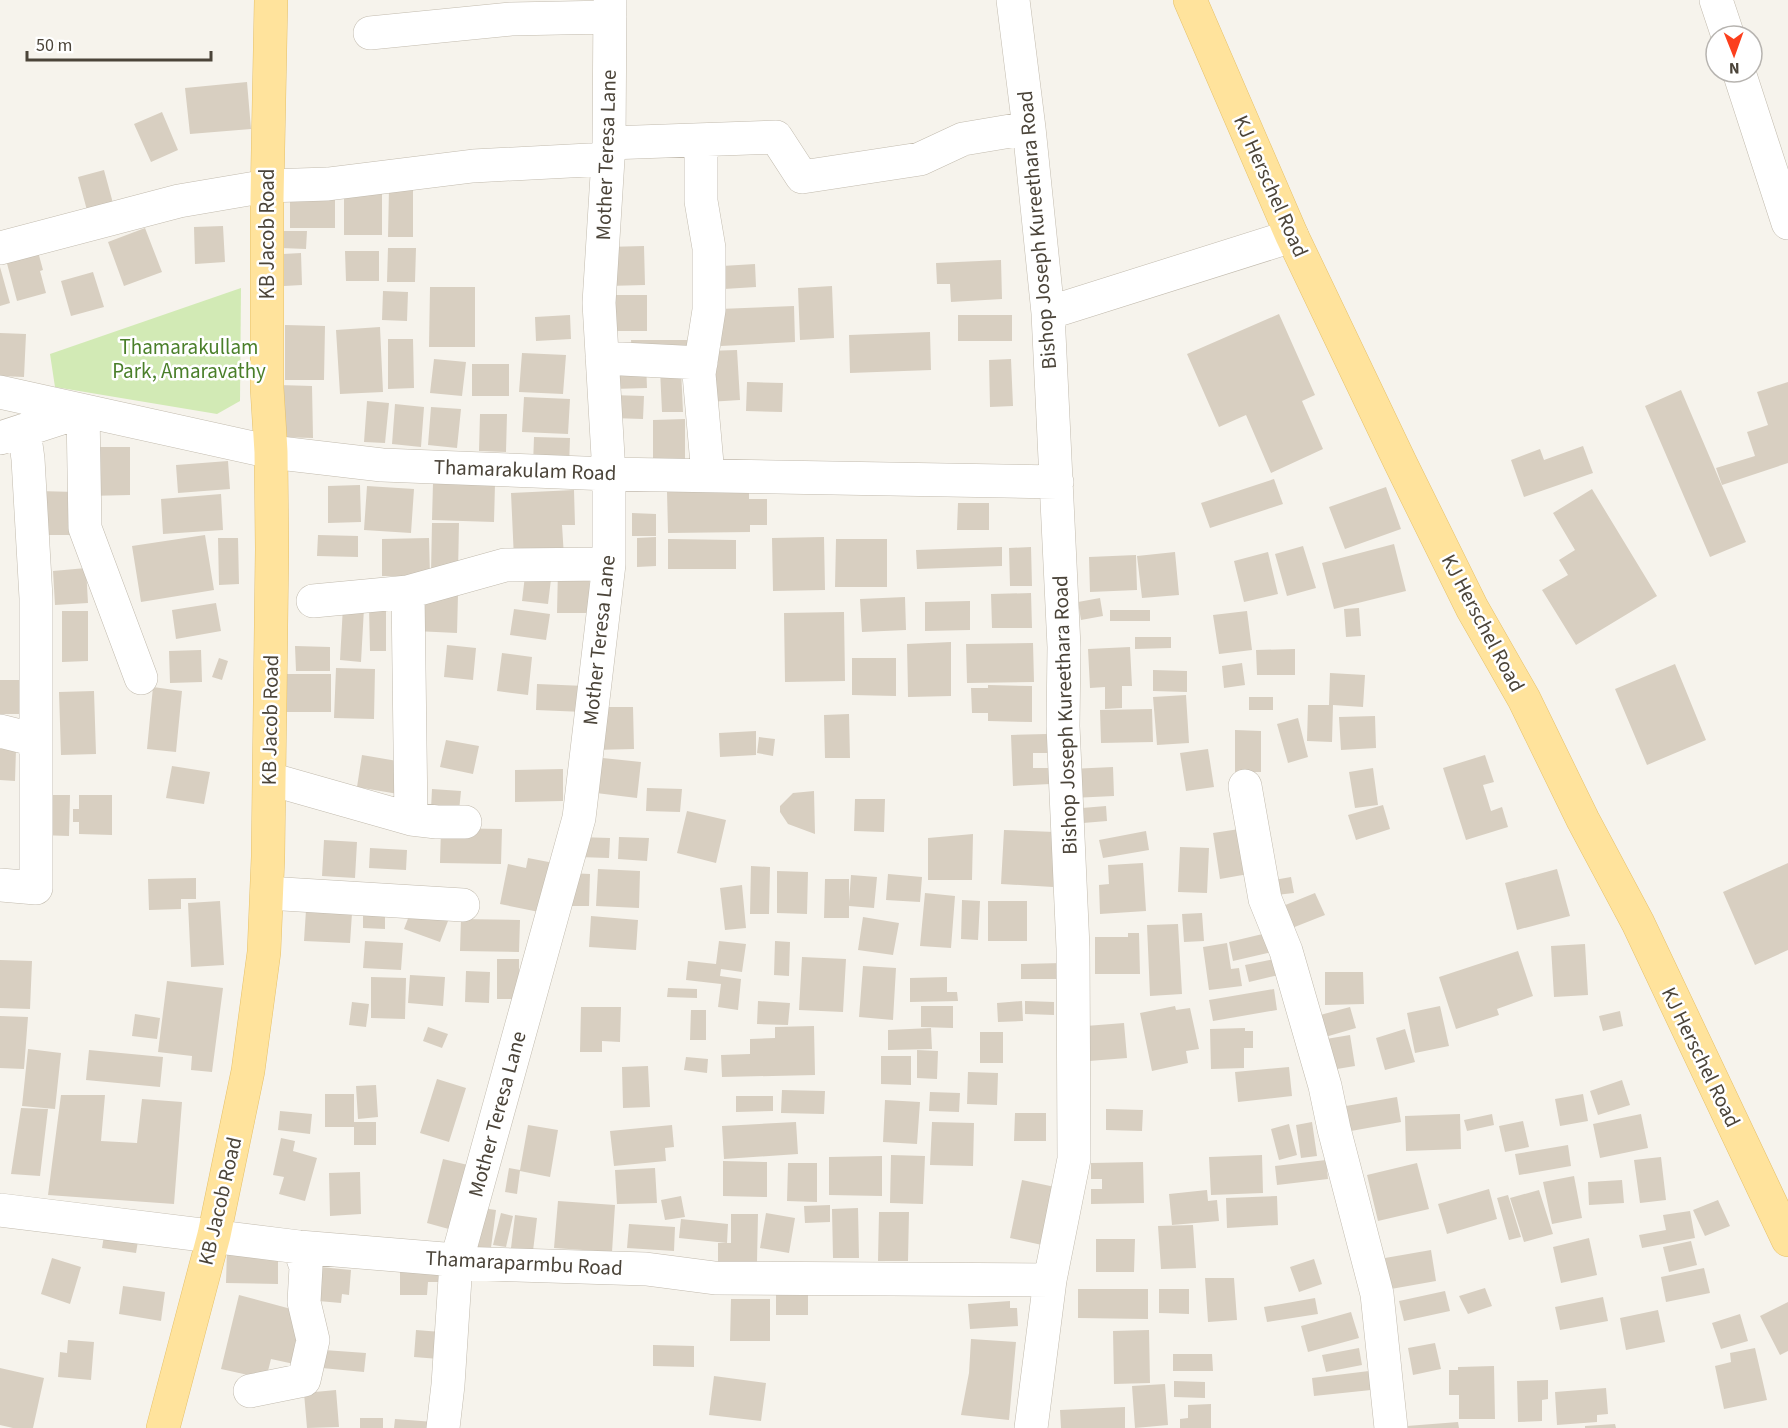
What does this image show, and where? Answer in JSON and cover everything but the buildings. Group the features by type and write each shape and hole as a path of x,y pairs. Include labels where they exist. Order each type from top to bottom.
{"main road":[{"name":"KB Jacob Road","path":"163,1428 214,1235 248,1071 264,952 270,779 271,452 267,388 267,186 271,0"},
{"name":"KJ Herschel Road","path":"1190,0 1292,236 1472,608 1524,699 1583,820 1638,923 1788,1240"}],"street":[{"name":"Bishop Joseph Kureethara Road","path":"1013,0 1048,313 1064,647 1063,726 1073,948 1074,1159 1050,1280 1031,1428"},
{"path":"1716,0 1724,24"},
{"path":"370,33 610,8"},
{"name":"Mother Teresa Lane","path":"443,1428 456,1263 579,818 609,564 609,474 599,303 609,151 610,8"},
{"path":"1743,84 1787,218"},
{"path":"0,248 179,201 267,186 328,184 473,165 701,140 776,137 802,177 920,159 963,139 1029,128"},
{"path":"701,140 701,201 709,248 709,310 699,374 708,475"},
{"path":"1048,313 1292,236"},
{"path":"602,358 701,363"},
{"name":"Thamarakulam Road","path":"0,392 271,452 382,465 609,474 1057,482"},
{"path":"0,885 36,888 36,598 28,459 12,434 83,411 85,528 141,678"},
{"path":"313,602 408,592 505,565 609,564"},
{"path":"408,592 411,819"},
{"path":"0,731 36,740"},
{"path":"270,779 411,819 465,822"},
{"path":"1245,786 1265,899 1286,951 1325,1086 1377,1294 1391,1428"},
{"path":"267,893 463,905"},
{"name":"Thamaraparmbu Road","path":"0,1210 299,1247 456,1263 646,1269 715,1278 1050,1280"},
{"path":"250,1391 304,1380 313,1340 304,1302 306,1267 299,1247"}],"green space":[{"name":"Thamarakullam Park, Amaravathy","path":"241,288 240,401 217,414 55,387 50,354"}]}
